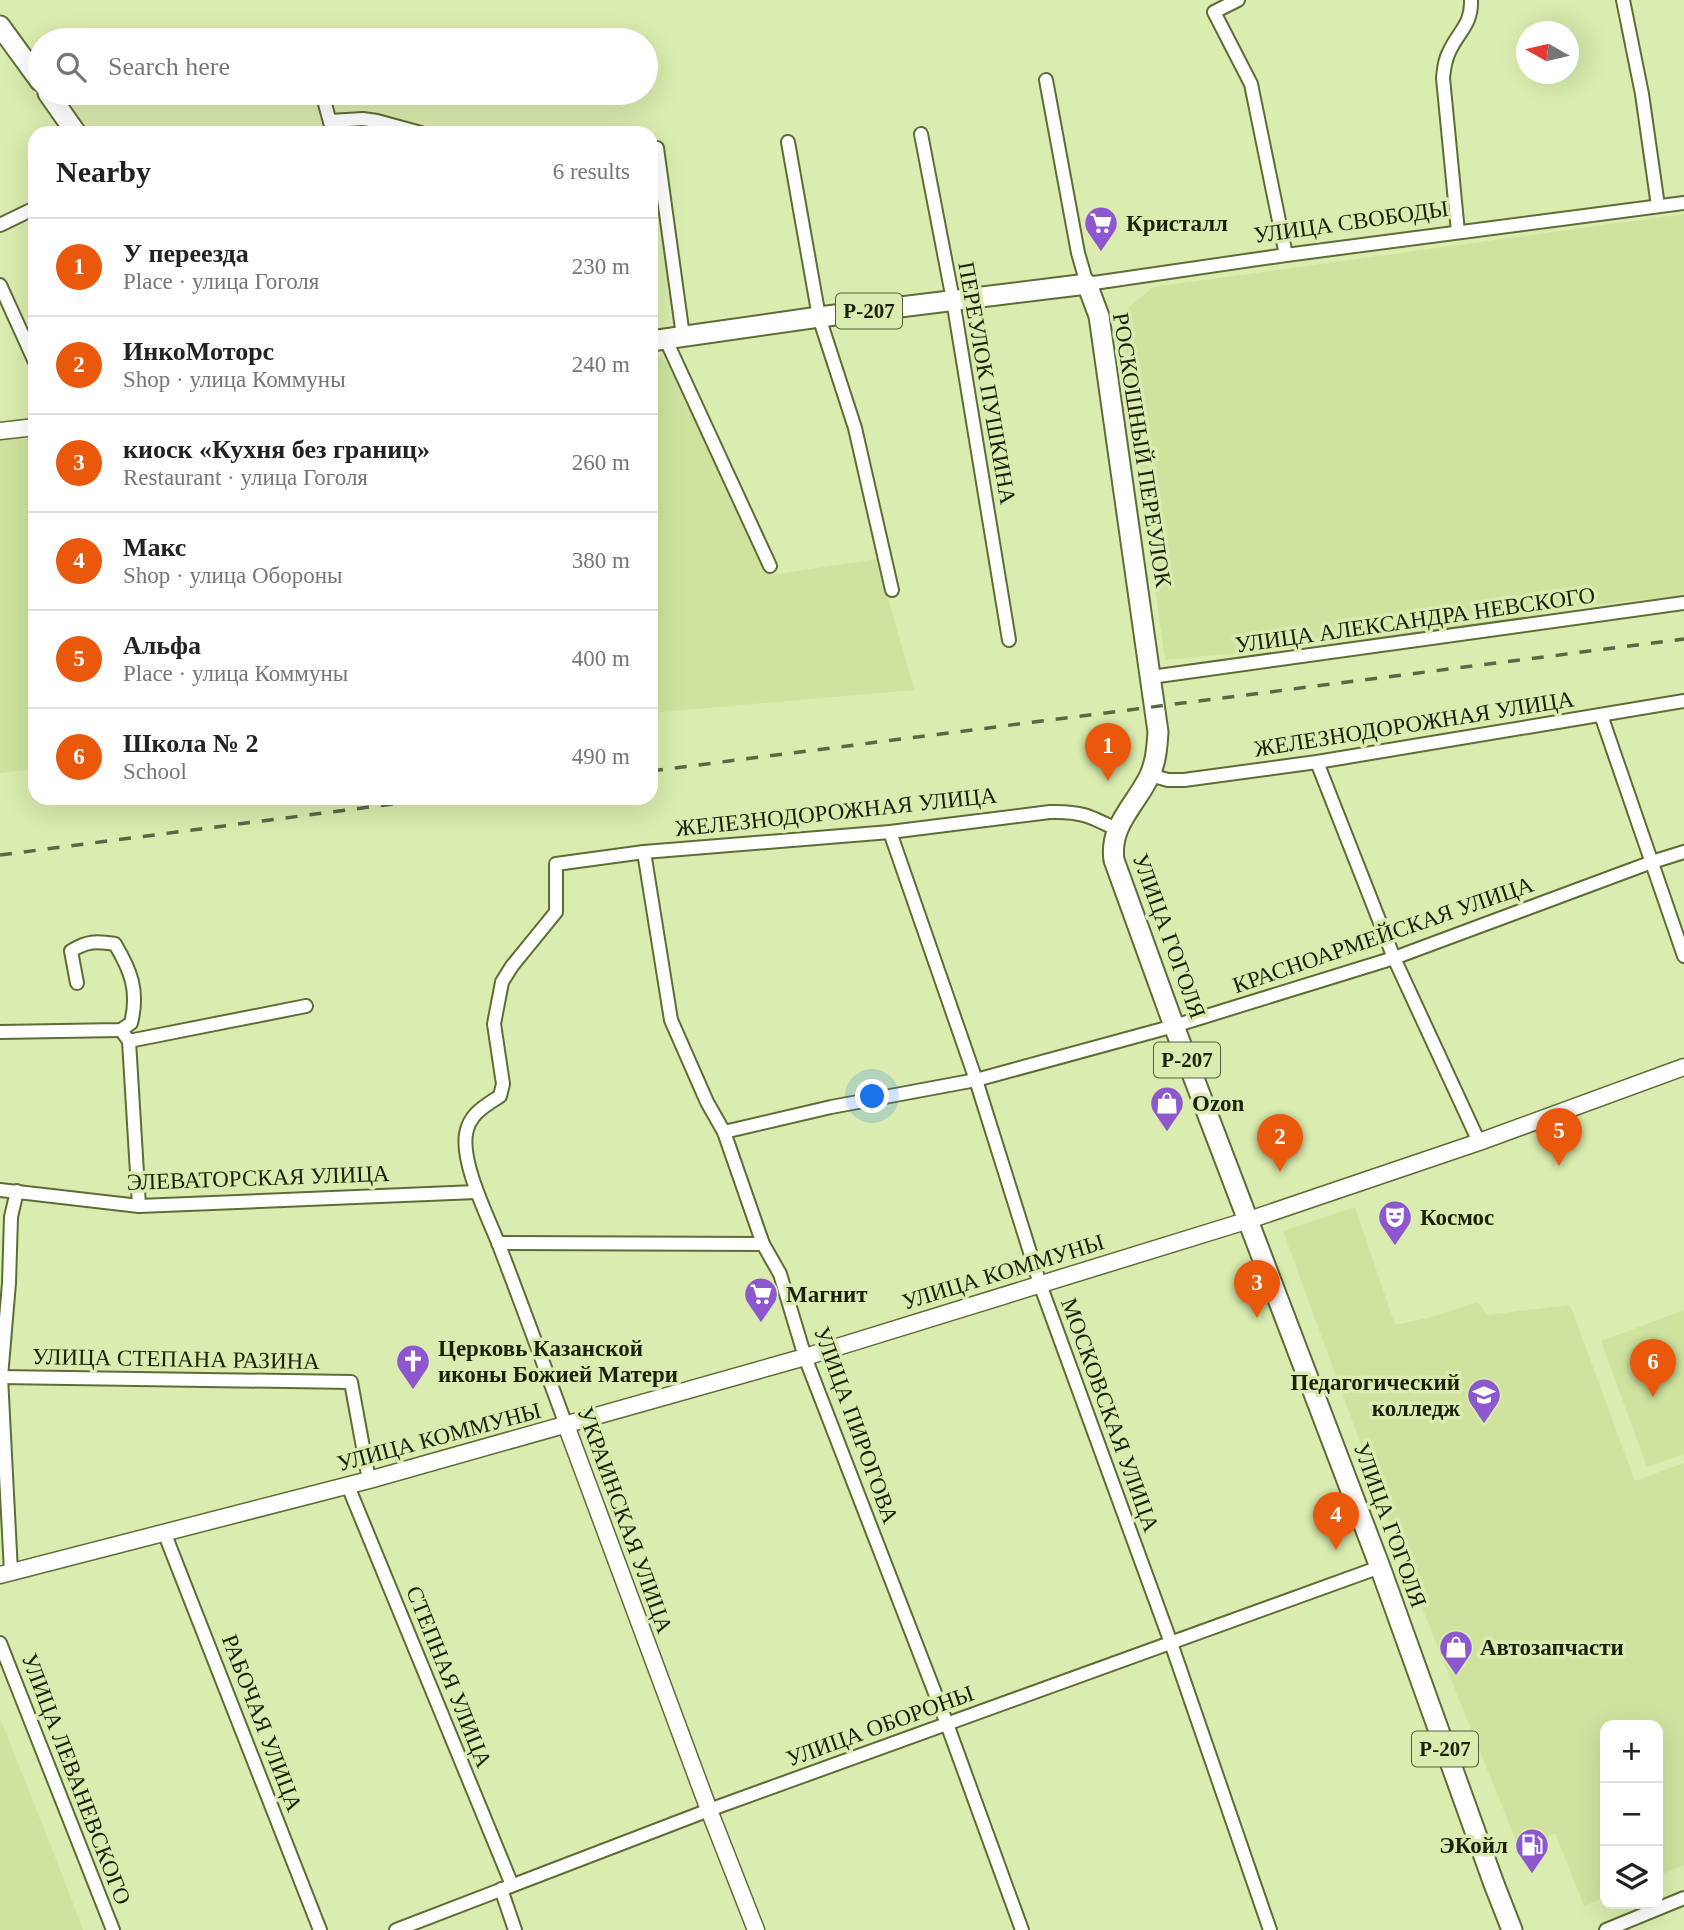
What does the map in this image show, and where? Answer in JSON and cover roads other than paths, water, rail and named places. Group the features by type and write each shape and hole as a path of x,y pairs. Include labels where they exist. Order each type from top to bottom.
{"main road":[{"path":"0,26 28,64"},
{"path":"56,105 71,126"},
{"name":"УЛИЦА СВОБОДЫ","path":"667,338 1087,284"},
{"name":"РОСКОШНЫЙ ПЕРЕУЛОК","path":"1087,284 1099,316 1155,707"},
{"name":"УЛИЦА ГОГОЛЯ","path":"1155,707 1158,732 1155,761 1142,789 1116,829 1112,848 1114,860 1174,1026 1380,1567 1512,1930"}],"street":[{"path":"1238,0 1214,12 1251,83 1286,255"},
{"path":"1458,232 1443,78 1451,47 1471,14 1471,0"},
{"path":"1622,0 1642,94 1658,206"},
{"name":"РОСКОШНЫЙ ПЕРЕУЛОК","path":"1046,80 1078,253 1087,284"},
{"path":"326,105 332,126"},
{"path":"336,126 363,119 395,126"},
{"name":"ПЕРЕУЛОК ПУШКИНА","path":"921,134 953,300 1009,640"},
{"path":"788,142 819,317 855,428 892,590"},
{"path":"658,167 667,338 770,566"},
{"name":"УЛИЦА СВОБОДЫ","path":"1087,284 1684,203"},
{"path":"0,225 28,211"},
{"path":"0,285 28,347"},
{"path":"0,431 28,428"},
{"name":"УЛИЦА АЛЕКСАНДРА НЕВСКОГО","path":"1151,677 1684,603"},
{"name":"ЖЕЛЕЗНОДОРОЖНАЯ УЛИЦА","path":"1150,775 1168,780 1184,780 1317,762 1684,701"},
{"path":"1601,715 1684,956"},
{"path":"1317,762 1394,958 1479,1142"},
{"name":"ЖЕЛЕЗНОДОРОЖНАЯ УЛИЦА","path":"556,864 644,852 890,832 1050,811 1087,814 1116,829"},
{"name":"МОСКОВСКАЯ УЛИЦА","path":"890,832 976,1080 1040,1284 1171,1643 1270,1930"},
{"name":"УЛИЦА ПИРОГОВА","path":"644,852 671,1020 706,1102 724,1132 763,1244 780,1274 805,1357 947,1724 1021,1930"},
{"name":"КРАСНОАРМЕЙСКАЯ УЛИЦА","path":"724,1132 831,1107 976,1080 1174,1026 1394,958 1684,852"},
{"name":"УКРАИНСКАЯ УЛИЦА","path":"556,864 556,912 502,982 494,1024 503,1084 500,1096 481,1108 470,1120 465,1144 476,1192 498,1243 756,1930"},
{"path":"77,983 71,950 97,941 115,944 128,965 134,989 135,1010 125,1036 139,1206"},
{"path":"0,1032 125,1036 306,1006"},
{"name":"УЛИЦА КОММУНЫ","path":"6,1574 348,1486 805,1357 1249,1220 1479,1142 1684,1067"},
{"name":"ЭЛЕВАТОРСКАЯ УЛИЦА","path":"0,1190 139,1206 476,1192"},
{"path":"6,1574 1,1377 9,1283 10,1217 17,1191"},
{"path":"498,1243 763,1244"},
{"name":"УЛИЦА СТЕПАНА РАЗИНА","path":"1,1377 351,1382 369,1480"},
{"name":"СТЕПНАЯ УЛИЦА","path":"348,1486 506,1887 515,1930"},
{"name":"РАБОЧАЯ УЛИЦА","path":"164,1532 320,1930"},
{"name":"УЛИЦА ОБОРОНЫ","path":"396,1930 709,1810 1380,1567"},
{"name":"УЛИЦА ЛЕВАНЕВСКОГО","path":"0,1643 113,1930"},
{"path":"1606,1930 1684,1898"}],"railway":[{"path":"658,770 1684,639"},
{"path":"0,855 385,805"}],"place":[{"name":"Кристалл","path":"1101,253"},
{"name":"У переезда","path":"1108,781"},
{"name":"Ozon","path":"1167,1133"},
{"name":"Альфа","path":"1559,1166"},
{"name":"ИнкоМоторс","path":"1280,1172"},
{"name":"Космос","path":"1395,1247"},
{"name":"киоск «Кухня без границ»","path":"1257,1318"},
{"name":"Магнит","path":"761,1324"},
{"name":"Церковь Казанской иконы Божией Матери","path":"413,1391"},
{"name":"Школа № 2","path":"1653,1397"},
{"name":"Педагогический колледж","path":"1484,1425"},
{"name":"Макс","path":"1336,1550"},
{"name":"Автозапчасти","path":"1456,1677"},
{"name":"ЭКойл","path":"1532,1875"}]}
